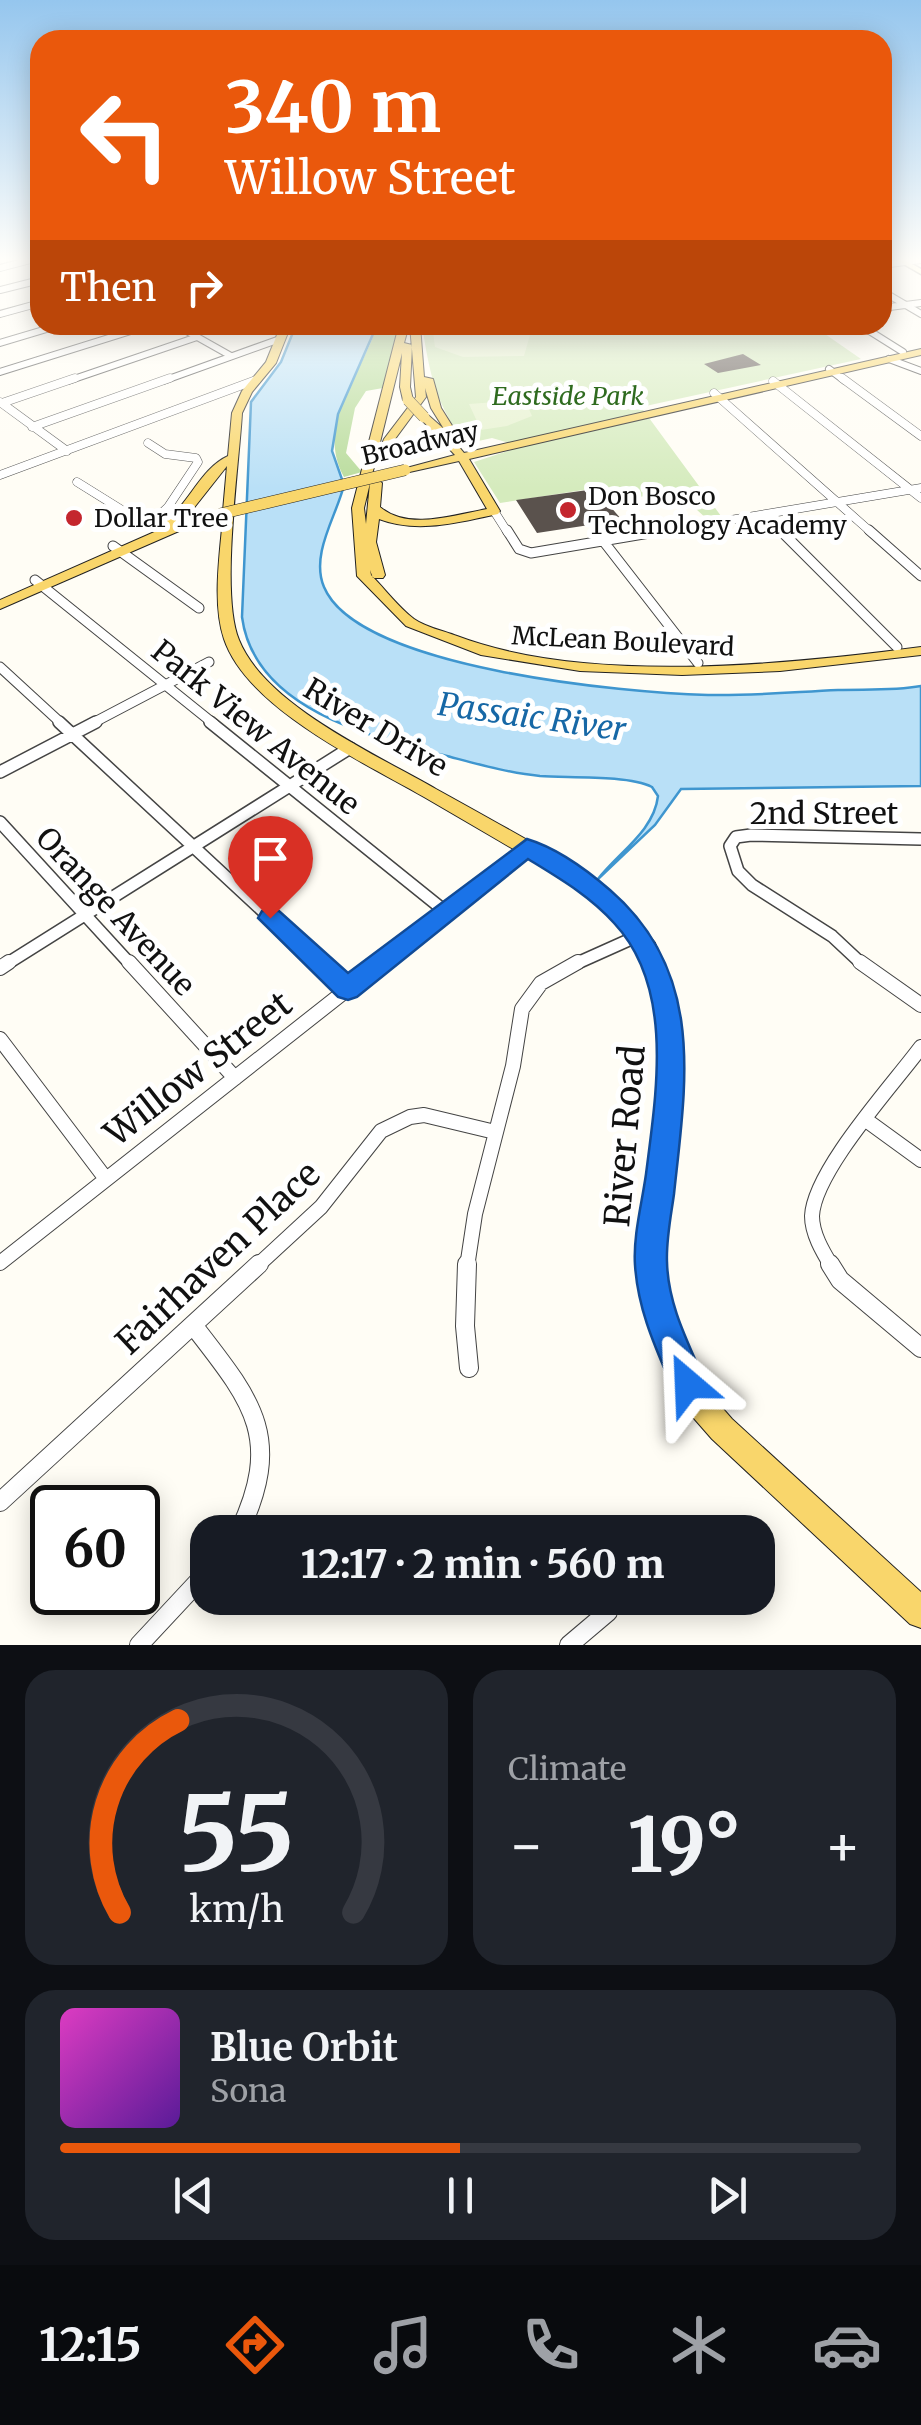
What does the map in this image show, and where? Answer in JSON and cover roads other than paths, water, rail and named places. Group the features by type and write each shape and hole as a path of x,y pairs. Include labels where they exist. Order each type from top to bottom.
{"main road":[{"name":"River Drive","path":"282,335 271,363 240,401 236,413 224,584 234,647 270,693 350,748 532,851"},
{"name":"McLean Boulevard","path":"403,335 355,528 358,550 370,580 388,603 414,624 476,651 561,665 739,670 831,664 921,651"},
{"path":"372,556 383,534 494,511 445,435 408,400 405,335"},
{"name":"McLean Boulevard","path":"417,335 421,397 387,443 372,506 372,556 384,585 404,607 432,626 467,640 540,657 698,663 805,659 921,643"},
{"name":"Broadway","path":"830,370 921,350"},
{"name":"Broadway","path":"117,549 159,525 716,394 921,350"},
{"path":"418,351 436,408 459,442 472,446 508,444"},
{"path":"404,467 438,452 445,435"},
{"path":"159,525 196,502 218,465 234,458"},
{"path":"404,467 444,462 459,464 471,472"},
{"path":"196,502 196,507 203,510 220,511"},
{"path":"372,506 392,521 432,521"},
{"name":"Broadway","path":"0,605 117,549 220,511"},
{"name":"Broadway","path":"0,596 39,584"},
{"name":"River Road","path":"532,851 598,892 640,935 661,980 671,1041 672,1084 650,1260 657,1311 674,1359 701,1404 743,1451 921,1613"}],"street":[{"path":"0,343 27,335"},
{"path":"0,372 118,335"},
{"path":"194,335 232,356"},
{"path":"32,426 232,356 277,335"},
{"path":"876,335 903,352"},
{"path":"1,402 197,337"},
{"path":"888,359 921,371"},
{"path":"830,370 921,436"},
{"path":"0,474 256,380"},
{"path":"774,382 916,489 921,498"},
{"path":"716,394 921,576"},
{"path":"1,402 67,451"},
{"path":"909,427 921,421"},
{"path":"77,482 122,510 129,522 159,525 198,462 196,458 165,454 148,443"},
{"path":"494,511 524,552 916,489"},
{"path":"764,515 897,647"},
{"path":"604,542 698,663"},
{"path":"117,549 199,608"},
{"name":"Park View Avenue","path":"39,584 446,912"},
{"path":"0,772 209,662"},
{"path":"0,667 348,989"},
{"path":"0,968 350,748"},
{"name":"Orange Avenue","path":"0,822 235,1078"},
{"name":"2nd Street","path":"921,839 736,837 730,846 734,863 744,878 832,936 871,972 921,1004"},
{"name":"Willow Street","path":"0,1263 446,912 532,851"},
{"path":"469,1368 462,1315 464,1263 526,1000 542,983 640,935"},
{"path":"0,1039 106,1179"},
{"path":"921,1047 815,1193 814,1231 840,1280 921,1348"},
{"name":"Fairhaven Place","path":"0,1502 321,1206 382,1131 410,1116 424,1115 495,1132"},
{"path":"866,1120 921,1160"},
{"path":"193,1324 245,1393 260,1424 263,1466 249,1515"},
{"path":"139,1645 190,1591"},
{"path":"568,1645 604,1615"}],"water":[{"name":"Passaic River","path":"292,335 373,335 338,414 332,451 344,485 320,561 324,587 347,615 387,638 439,657 560,682 708,695 921,686 921,786 681,789 655,825 598,879 650,820 658,796 652,787 614,779 528,775 479,764 382,739 319,713 291,696 268,674 251,648 242,617 251,402 281,362"}],"place":[{"name":"Don Bosco Technology Academy","path":"568,510"},
{"name":"Dollar Tree","path":"74,518"}],"park label":[{"name":"Eastside Park","path":"568,396"}]}
